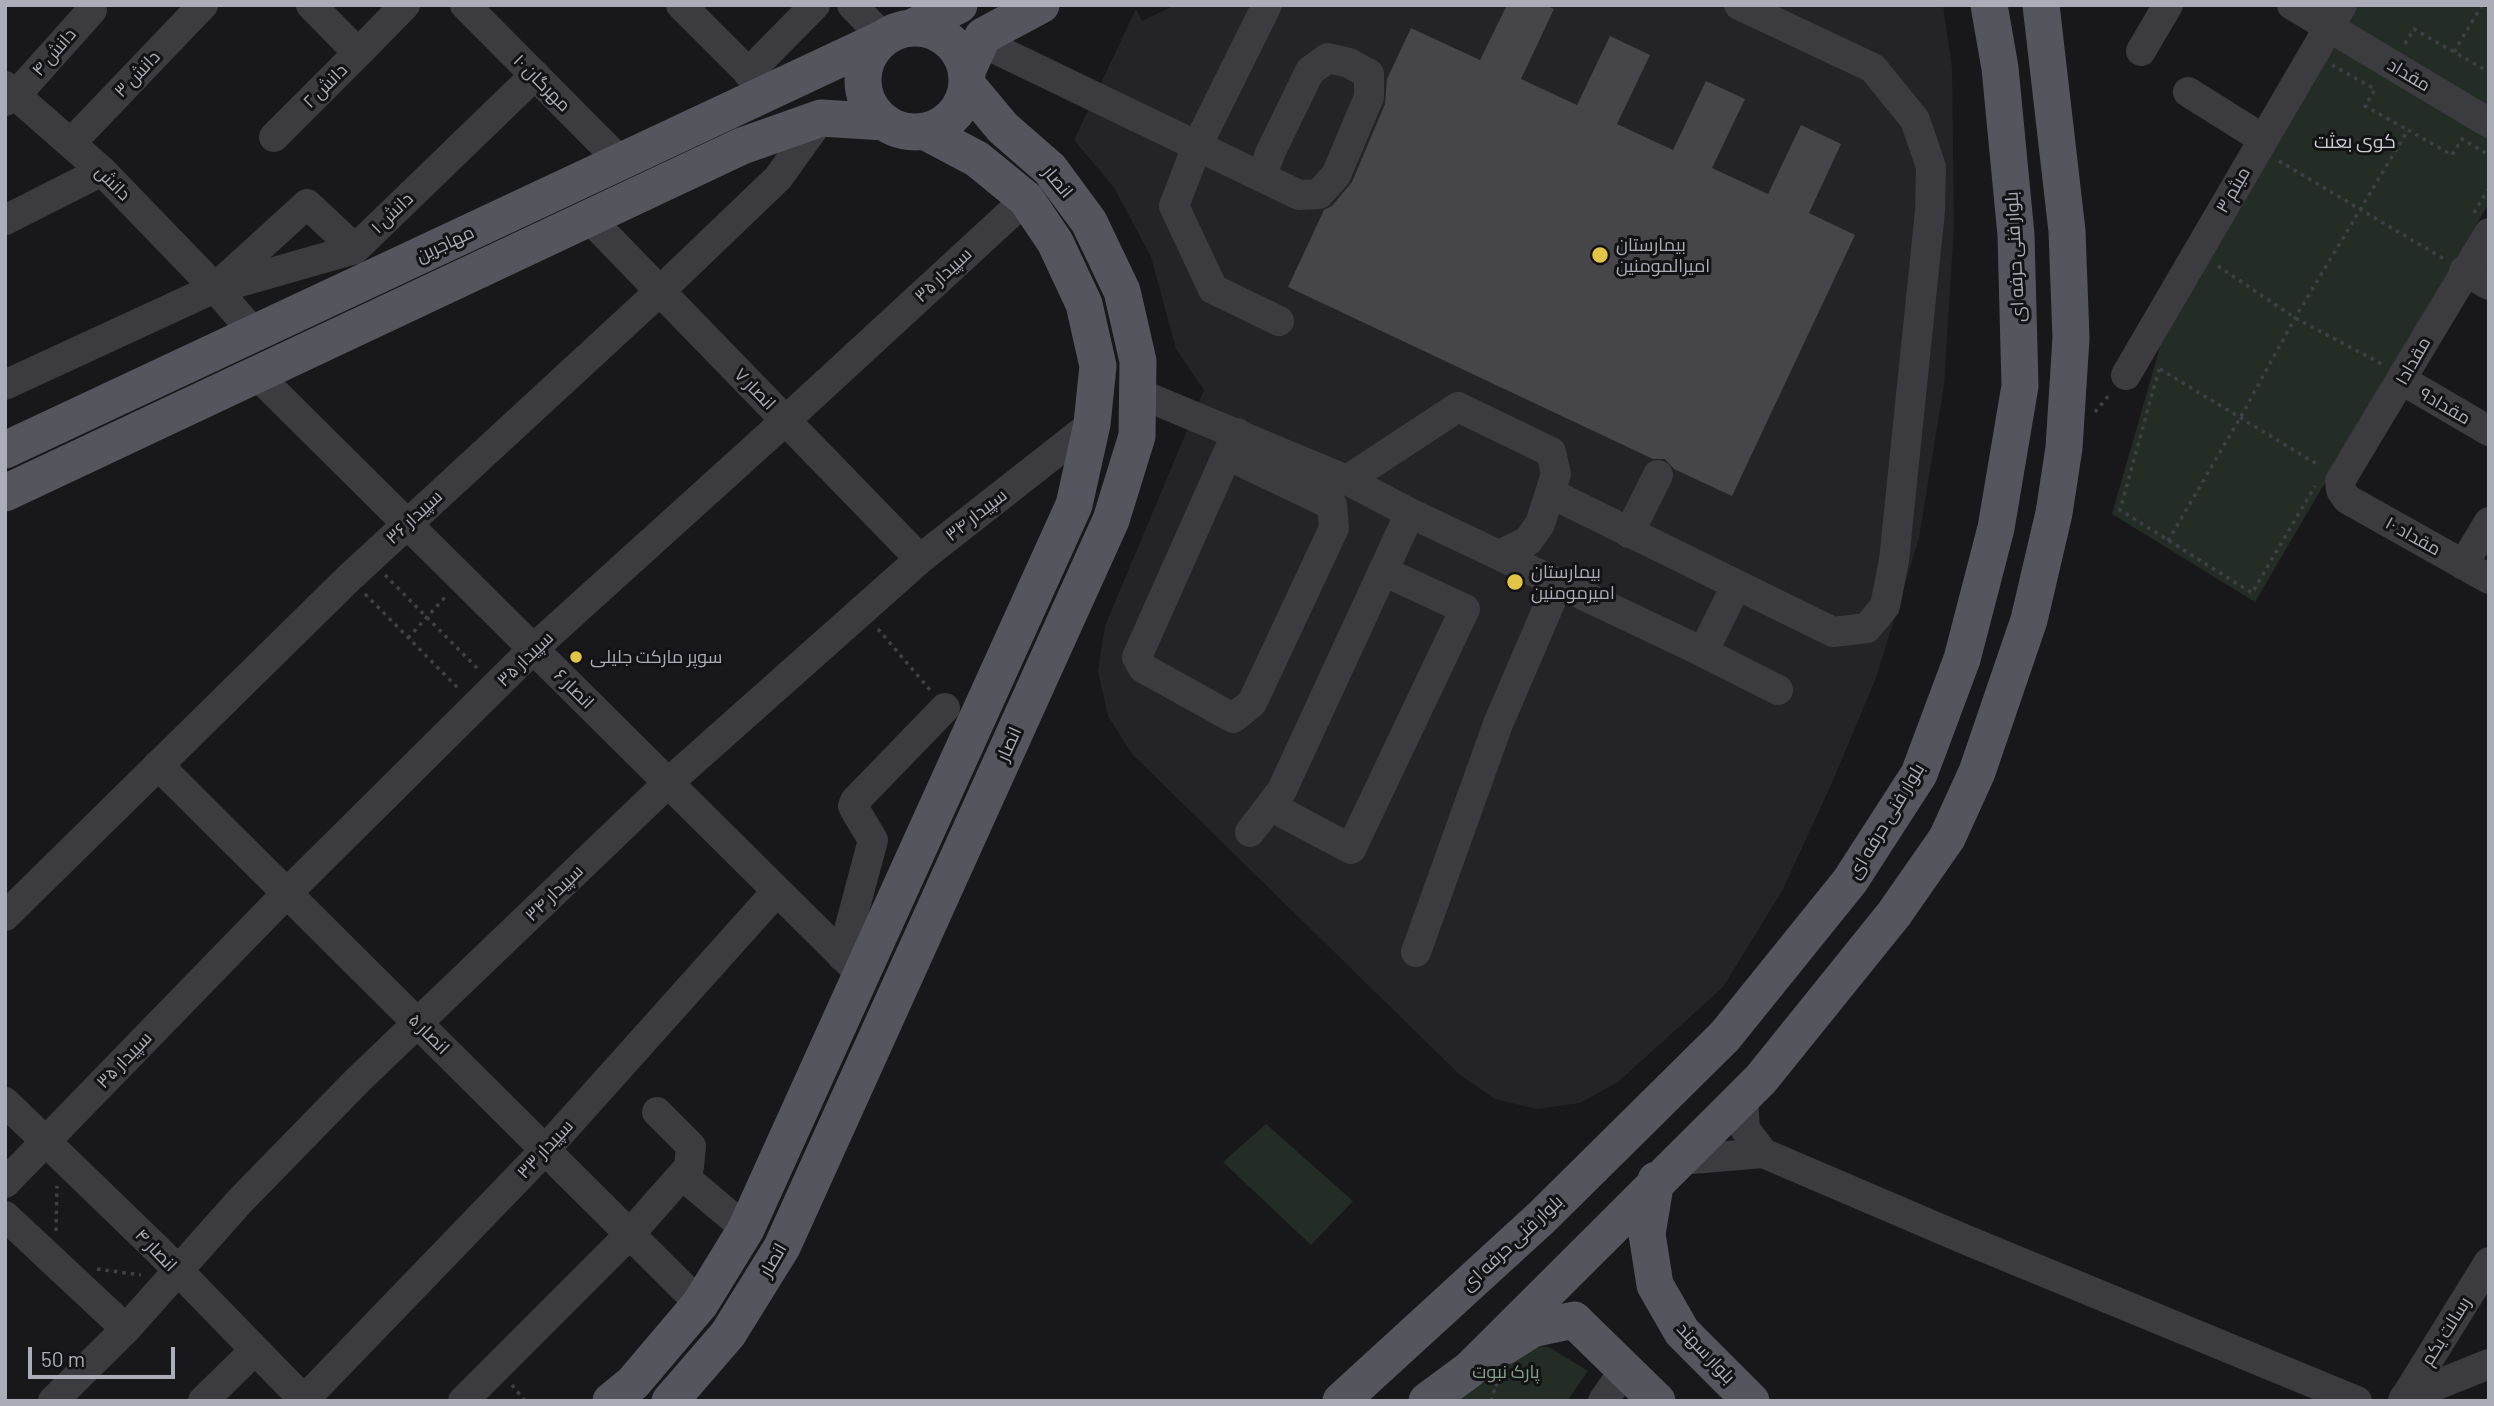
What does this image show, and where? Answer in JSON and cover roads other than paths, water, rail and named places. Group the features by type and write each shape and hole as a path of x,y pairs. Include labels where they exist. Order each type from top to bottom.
{"main road":[{"name":"مهاجرین","path":"5,450 620,161 759,83 898,33 959,5"},
{"path":"972,66 941,34 927,29 898,33 873,49 863,74 867,101 885,122 910,132 924,131 948,120 964,98 983,36 1041,5"},
{"name":"بلوار فنی حرفه ای","path":"1341,1401 1542,1217 1725,1036 1850,881 1919,774 1962,659 1996,528 2020,386 2016,235 2000,68 1989,5"},
{"path":"1483,1378 1668,1170 1761,1079 1894,914 1947,838 1977,772 2029,620 2054,513 2064,448 2071,338 2067,231 2041,5"},
{"name":"انصار","path":"670,1401 728,1334 782,1247 1111,520 1137,436 1138,361 1122,290 1089,222 1050,169 1003,128 972,66"},
{"path":"5,492 742,146 821,118 885,122"},
{"name":"انصار","path":"611,1401 633,1383 701,1304 746,1229 852,965 1003,661 1074,505 1092,424 1098,366 1084,304 1055,243 1026,199 977,159 924,131"},
{"path":"1003,661 1040,677"},
{"path":"852,965 893,1001"},
{"name":"بلوار سهند","path":"1668,1170 1647,1234 1655,1285 1682,1332 1751,1401"},
{"path":"1427,1401 1483,1378 1532,1329 1574,1320 1657,1401"}],"street":[{"name":"دانش ۳","path":"71,144 204,5"},
{"name":"دانش ۲","path":"274,137 358,53 311,5"},
{"path":"358,53 405,5"},
{"path":"681,5 759,83 815,5"},
{"path":"852,5 898,33"},
{"path":"1267,5 1197,146 1174,206 1213,289 1279,320"},
{"path":"1550,493 1833,632 1867,628 1885,606 1900,507 1930,211 1931,167 1915,120 1874,68 1739,5"},
{"path":"2141,51 2168,5"},
{"name":"مقداد","path":"2292,5 2336,16 2489,123"},
{"name":"مهرگان ۱۰","path":"466,6 620,161"},
{"name":"دانش ۴","path":"9,94 92,10"},
{"name":"میثم ۳","path":"2126,375 2269,149 2313,54 2336,16"},
{"path":"972,66 1197,146 1261,177 1299,195 1319,194 1336,175 1369,97 1369,74 1349,63 1328,58 1310,71 1261,177"},
{"name":"دانش ۱","path":"215,288 355,249 534,75"},
{"path":"2188,92 2269,149"},
{"name":"دانش","path":"9,94 102,171 215,288 254,333"},
{"name":"سپیدار ۳۶","path":"5,916 359,568 660,291 778,178 821,118"},
{"path":"5,220 102,171"},
{"name":"سپیدار ۳۵","path":"5,1183 52,1146 287,893 533,649 1026,199"},
{"path":"5,385 215,288 307,204 355,249"},
{"name":"انصار ۷","path":"590,219 920,559"},
{"name":"مقداد۱","path":"2328,480 2340,481 2393,373 2467,272 2478,228"},
{"name":"مقداد۹","path":"2393,373 2489,431"},
{"name":"انصار ۶","path":"256,374 852,965"},
{"path":"1138,393 1232,444 1332,505 1334,528 1252,703 1233,718 1143,668 1137,657 1232,444"},
{"path":"1347,480 1458,407 1551,452 1556,474 1540,524 1528,541 1500,555"},
{"name":"سپیدار ۳۴","path":"53,1401 126,1329 172,1275 294,1145 668,783 920,559 1092,424"},
{"path":"1232,444 1347,480 1778,690"},
{"path":"1629,533 1658,475"},
{"name":"مقداد ۱۰","path":"2328,480 2347,499 2476,572"},
{"path":"1251,832 1282,790 1410,513"},
{"path":"2476,572 2489,522"},
{"path":"1270,806 1351,849 1465,609 1383,571"},
{"path":"1416,952 1498,724 1559,582"},
{"path":"1703,652 1736,586"},
{"path":"852,965 873,840 853,806 945,708"},
{"name":"انصار ۵","path":"158,765 701,1304"},
{"name":"سپیدار ۳۳","path":"304,1400 545,1150 777,891"},
{"path":"1761,1079 1742,1099 1745,1129 1763,1153 2357,1401"},
{"name":"انصار ۴","path":"5,1102 158,1250 172,1275 255,1350 304,1400"},
{"path":"463,1401 629,1235 683,1176 689,1167 691,1146 657,1112"},
{"path":"1668,1170 1763,1153"},
{"path":"683,1176 746,1229"},
{"path":"5,1216 126,1329"},
{"name":"رسالت یکم","path":"2404,1400 2489,1262"},
{"path":"203,1401 255,1350"},
{"path":"2404,1400 2489,1364"},
{"path":"1603,1401 1625,1369"}],"place":[{"name":"بیمارستان امیرالمومنین","path":"1600,255"},
{"name":"بیمارستان امیرمومنین","path":"1515,582"},
{"name":"سوپر مارکت جلیلی","path":"576,657"}],"district":[{"name":"کوی بعثت","path":"2355,142"}],"park label":[{"name":"پارک نبوت","path":"1506,1372"}]}
